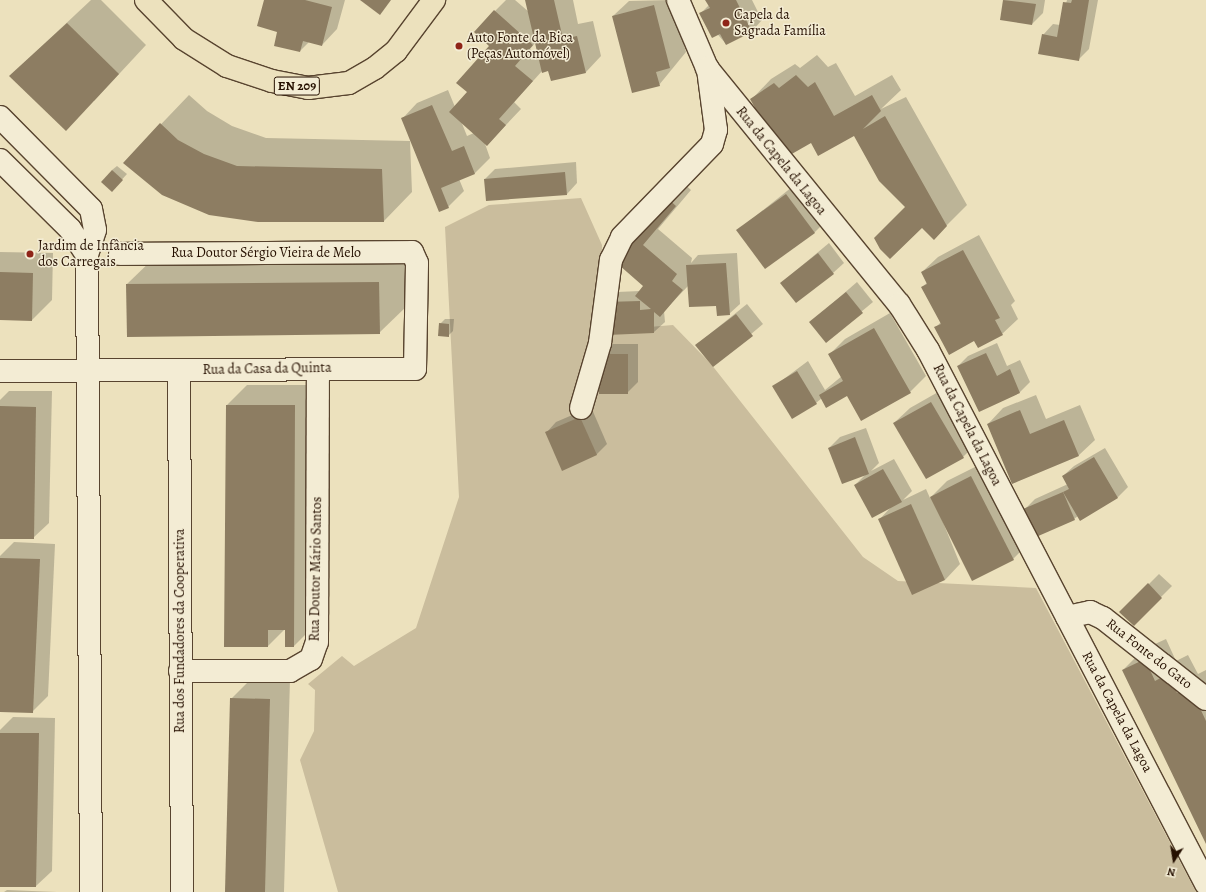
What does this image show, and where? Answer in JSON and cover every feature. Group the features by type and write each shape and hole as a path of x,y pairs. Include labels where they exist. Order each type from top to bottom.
{"main road":[{"name":"EN 209","path":"145,2 184,39 227,66 272,81 315,88 349,83 375,68 396,51 434,0"}],"street":[{"name":"Rua da Capela da Lagoa","path":"678,0 707,68 899,304 928,350 1206,884"},
{"path":"581,408 600,343 611,260 622,237 712,144 716,130 707,68"},
{"path":"0,117 91,209 95,230 87,255 91,892"},
{"path":"0,160 70,229 87,255"},
{"path":"41,200 63,180"},
{"name":"Rua Doutor Sérgio Vieira de Melo","path":"120,254 412,252"},
{"name":"Rua da Casa da Quinta","path":"0,371 318,368 415,369 417,263 412,252"},
{"name":"Rua Doutor Mário Santos","path":"180,671 290,671 311,659 317,642 318,368"},
{"name":"Rua dos Fundadores da Cooperativa","path":"179,370 182,892"},
{"name":"Rua Fonte do Gato","path":"1067,617 1090,612 1104,618 1206,699"}],"shaded area":[{"path":"581,198 602,245 601,331 673,325 711,364 863,557 898,581 1036,588 1196,892 338,892 300,760 314,731 315,690 308,684 342,656 354,666 416,628 459,497 445,227 489,205"}],"building":[{"path":"264,0 305,0 332,7 322,46 303,41 300,52 274,46 277,32 257,26"},
{"path":"360,0 391,0 380,15"},
{"path":"525,0 554,0 563,39 577,36 586,73 551,81 548,71 542,73"},
{"name":"Capela da Sagrada Família","path":"705,0 736,0 752,32 726,45 720,34 712,38 699,13 710,8"},
{"path":"1003,0 1036,4 1032,25 1000,20"},
{"path":"1072,0 1089,0 1079,61 1038,54 1042,34 1057,37 1063,2 1071,3"},
{"path":"654,5 670,68 656,72 660,86 632,93 612,16"},
{"path":"494,10 533,45 515,66 533,81 499,119 506,125 487,146 449,112 467,92 456,83 489,46 474,32"},
{"path":"67,23 119,74 66,131 9,76"},
{"path":"796,75 808,87 815,82 834,116 872,95 881,111 863,129 885,116 947,226 934,240 922,228 890,259 880,249 874,238 905,207 879,181 854,136 818,156 811,143 790,155 769,133 750,99 774,83 779,88"},
{"path":"432,105 452,151 464,146 475,174 441,188 449,208 439,212 401,118"},
{"path":"160,123 178,140 204,154 237,166 382,169 384,222 258,222 209,215 162,195 123,163"},
{"path":"112,170 123,180 112,192 101,182"},
{"path":"565,172 567,195 486,201 484,179"},
{"path":"786,194 815,233 765,269 736,230"},
{"path":"665,196 676,206 643,245 677,274 672,281 683,290 660,317 654,312 654,333 607,335 606,302 640,301 640,310 651,309 635,296 643,286 619,265 624,258 617,252"},
{"path":"963,250 1000,318 995,320 1003,335 978,348 974,341 949,355 934,327 941,324 921,287 927,284 921,272"},
{"path":"818,253 834,274 796,303 780,283"},
{"path":"726,263 730,315 717,316 716,306 689,307 686,265"},
{"path":"0,272 33,273 32,321 0,320"},
{"path":"379,282 380,334 127,337 126,284"},
{"path":"846,292 863,313 826,343 809,322"},
{"path":"736,314 753,336 713,367 695,345"},
{"path":"439,323 449,324 449,337 438,336"},
{"path":"874,328 911,393 861,421 847,396 826,408 819,395 843,381 828,354"},
{"path":"986,353 997,376 1010,369 1020,393 979,412 957,366"},
{"path":"599,354 628,354 628,394 599,394"},
{"path":"797,371 817,404 792,419 772,386"},
{"path":"931,402 964,458 926,479 893,423"},
{"path":"226,405 295,405 294,647 285,647 285,630 268,630 268,647 224,647"},
{"path":"0,406 36,407 34,539 0,539"},
{"path":"1020,410 1030,434 1064,420 1079,456 1012,484 987,424"},
{"path":"580,417 597,455 562,471 545,432"},
{"path":"855,437 869,474 842,484 828,448"},
{"path":"1094,457 1118,498 1080,521 1063,492 1069,489 1062,476"},
{"path":"883,469 902,502 872,518 854,485"},
{"path":"971,476 1014,560 972,581 930,497"},
{"path":"1063,492 1075,520 1036,537 1023,509"},
{"path":"911,504 945,580 912,595 878,519"},
{"path":"0,558 40,559 33,713 0,712"},
{"path":"1148,583 1162,598 1134,626 1119,612"},
{"path":"1145,659 1155,681 1168,674 1177,693 1190,687 1206,721 1206,844 1122,670"},
{"path":"230,698 270,699 265,892 225,892"},
{"path":"0,733 39,733 36,887 0,887"}],"place":[{"name":"Capela da Sagrada Família","path":"726,23"},
{"name":"Auto Fonte da Bica (Peças Automóvel)","path":"459,46"},
{"name":"Jardim de Infância dos Carregais","path":"30,254"}]}
